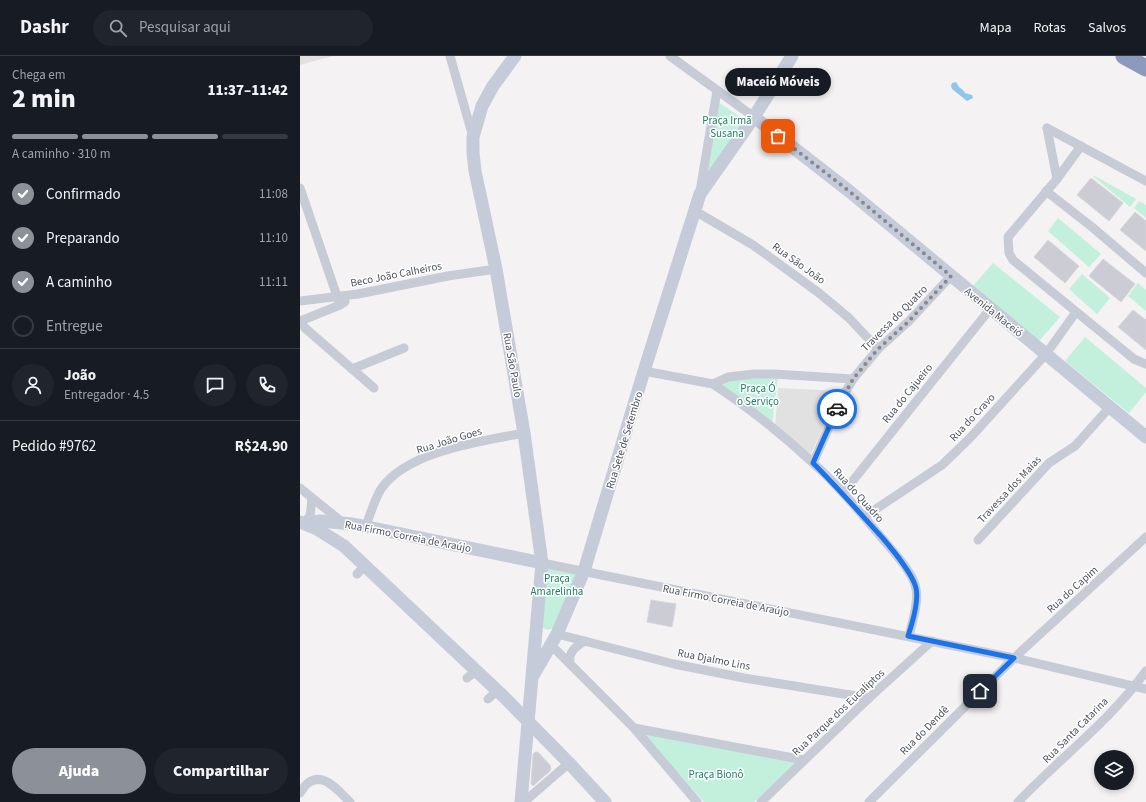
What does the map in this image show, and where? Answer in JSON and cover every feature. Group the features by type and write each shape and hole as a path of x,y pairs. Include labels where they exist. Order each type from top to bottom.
{"highway":[{"path":"1124,56 1146,68"}],"street":[{"name":"Rua São Paulo","path":"450,56 473,137 475,171 496,269 524,433 542,563 521,802"},
{"path":"473,137 482,106 493,86 515,56"},
{"name":"Avenida Maceió","path":"670,56 754,117 849,191 1146,437"},
{"name":"Rua Sete de Setembro","path":"700,194 754,117 792,56"},
{"name":"Rua Sete de Setembro","path":"532,679 554,640 584,571 644,371 700,194 717,91"},
{"path":"1057,179 1047,128 1146,181"},
{"path":"1081,146 1057,179 1008,237 1009,253 1013,260 1134,359 1146,364"},
{"path":"300,188 340,306"},
{"path":"1046,191 1092,227 1146,273"},
{"name":"Rua São João","path":"695,210 753,245 820,293 849,318 878,349"},
{"name":"Beco João Calheiros","path":"300,301 358,294 448,276 496,269"},
{"name":"Travessa do Quatro","path":"813,463 841,400 853,379 878,349 908,322 951,276"},
{"path":"358,294 340,306 300,321 305,328 374,388"},
{"name":"Rua do Cajueiro","path":"843,493 990,309"},
{"name":"Rua do Cravo","path":"864,518 942,465 970,438 1046,354 1076,312"},
{"path":"352,369 404,348"},
{"path":"644,371 713,384 728,377 754,374 853,379"},
{"name":"Rua do Quadro","path":"713,384 748,407 813,463 843,493 896,554 913,579 917,589 915,614 908,636"},
{"name":"Travessa dos Maias","path":"978,540 1049,463 1075,446 1110,407"},
{"name":"Rua João Goes","path":"354,524 372,506 382,489 396,473 414,463 436,454 469,444 524,433"},
{"path":"300,488 312,499 354,524 346,534 344,546"},
{"path":"302,522 310,516 312,499"},
{"name":"Rua Firmo Correia de Araújo","path":"302,522 320,521 354,524 1014,658 1146,689"},
{"name":"Rua Firmo Correia de Araújo","path":"302,522 344,546 361,570 496,696 546,739 605,802"},
{"name":"Rua do Capim","path":"1014,658 1146,537"},
{"path":"536,629 545,639 553,637 570,664 634,728 697,802"},
{"name":"Rua Djalmo Lins","path":"554,640 585,642 744,678 869,698"},
{"name":"Rua Parque dos Eucaliptos","path":"761,802 869,698 932,641"},
{"path":"570,664 571,653 575,647 585,642"},
{"name":"Rua do Dendê","path":"869,802 1014,658"},
{"name":"Rua Santa Catarina","path":"1018,802 1134,687 1146,672"},
{"path":"496,696 513,699 530,697"},
{"path":"634,728 804,760"},
{"path":"526,748 529,745 546,739"},
{"path":"524,802 569,763"},
{"path":"300,793 307,783 314,780 320,780 329,783 350,802"}],"shaded area":[{"path":"300,56 333,56 300,65"},
{"path":"778,388 840,391 810,456 775,428"}],"green space":[{"name":"Praça Irmã Susana","path":"718,102 746,121 705,179"},
{"path":"1093,176 1095,176 1136,199 1130,207"},
{"path":"1139,201 1146,205 1146,218 1134,208"},
{"path":"1058,218 1101,254 1089,267 1048,231"},
{"path":"993,263 1060,317 1039,341 972,287"},
{"path":"1082,274 1110,298 1097,314 1069,289"},
{"path":"1138,283 1146,290 1146,311 1128,296"},
{"path":"1085,337 1146,388 1146,392 1129,413 1065,361"},
{"name":"Praça Ó o Serviço","path":"778,377 772,424 718,385 725,380"},
{"name":"Praça Amarelinha","path":"544,566 579,573 554,628 547,630 542,627"},
{"name":"Praça Bionô","path":"640,731 796,763 754,802 704,802"}],"water":[{"path":"956,82 965,93 972,95 973,98 967,101 952,89 952,83"}],"building":[{"path":"1091,178 1123,203 1109,221 1077,195"},
{"path":"1135,212 1146,221 1146,251 1120,230"},
{"path":"1048,240 1079,266 1065,283 1034,257"},
{"path":"1103,259 1135,284 1121,302 1089,276"},
{"path":"1133,310 1146,320 1146,350 1118,327"},
{"path":"651,600 676,604 672,627 647,622"},
{"path":"538,752 550,765 551,769 533,786 531,784 533,754"}],"way so far":[{"path":"778,136 849,191 951,276 908,322 878,349 853,379 837,409"}],"place":[{"name":"Maceió Móveis","path":"778,136"}],"route":[{"path":"837,409 813,463 843,493 896,554 913,579 917,589 915,614 908,636 1014,658 980,691"}]}
